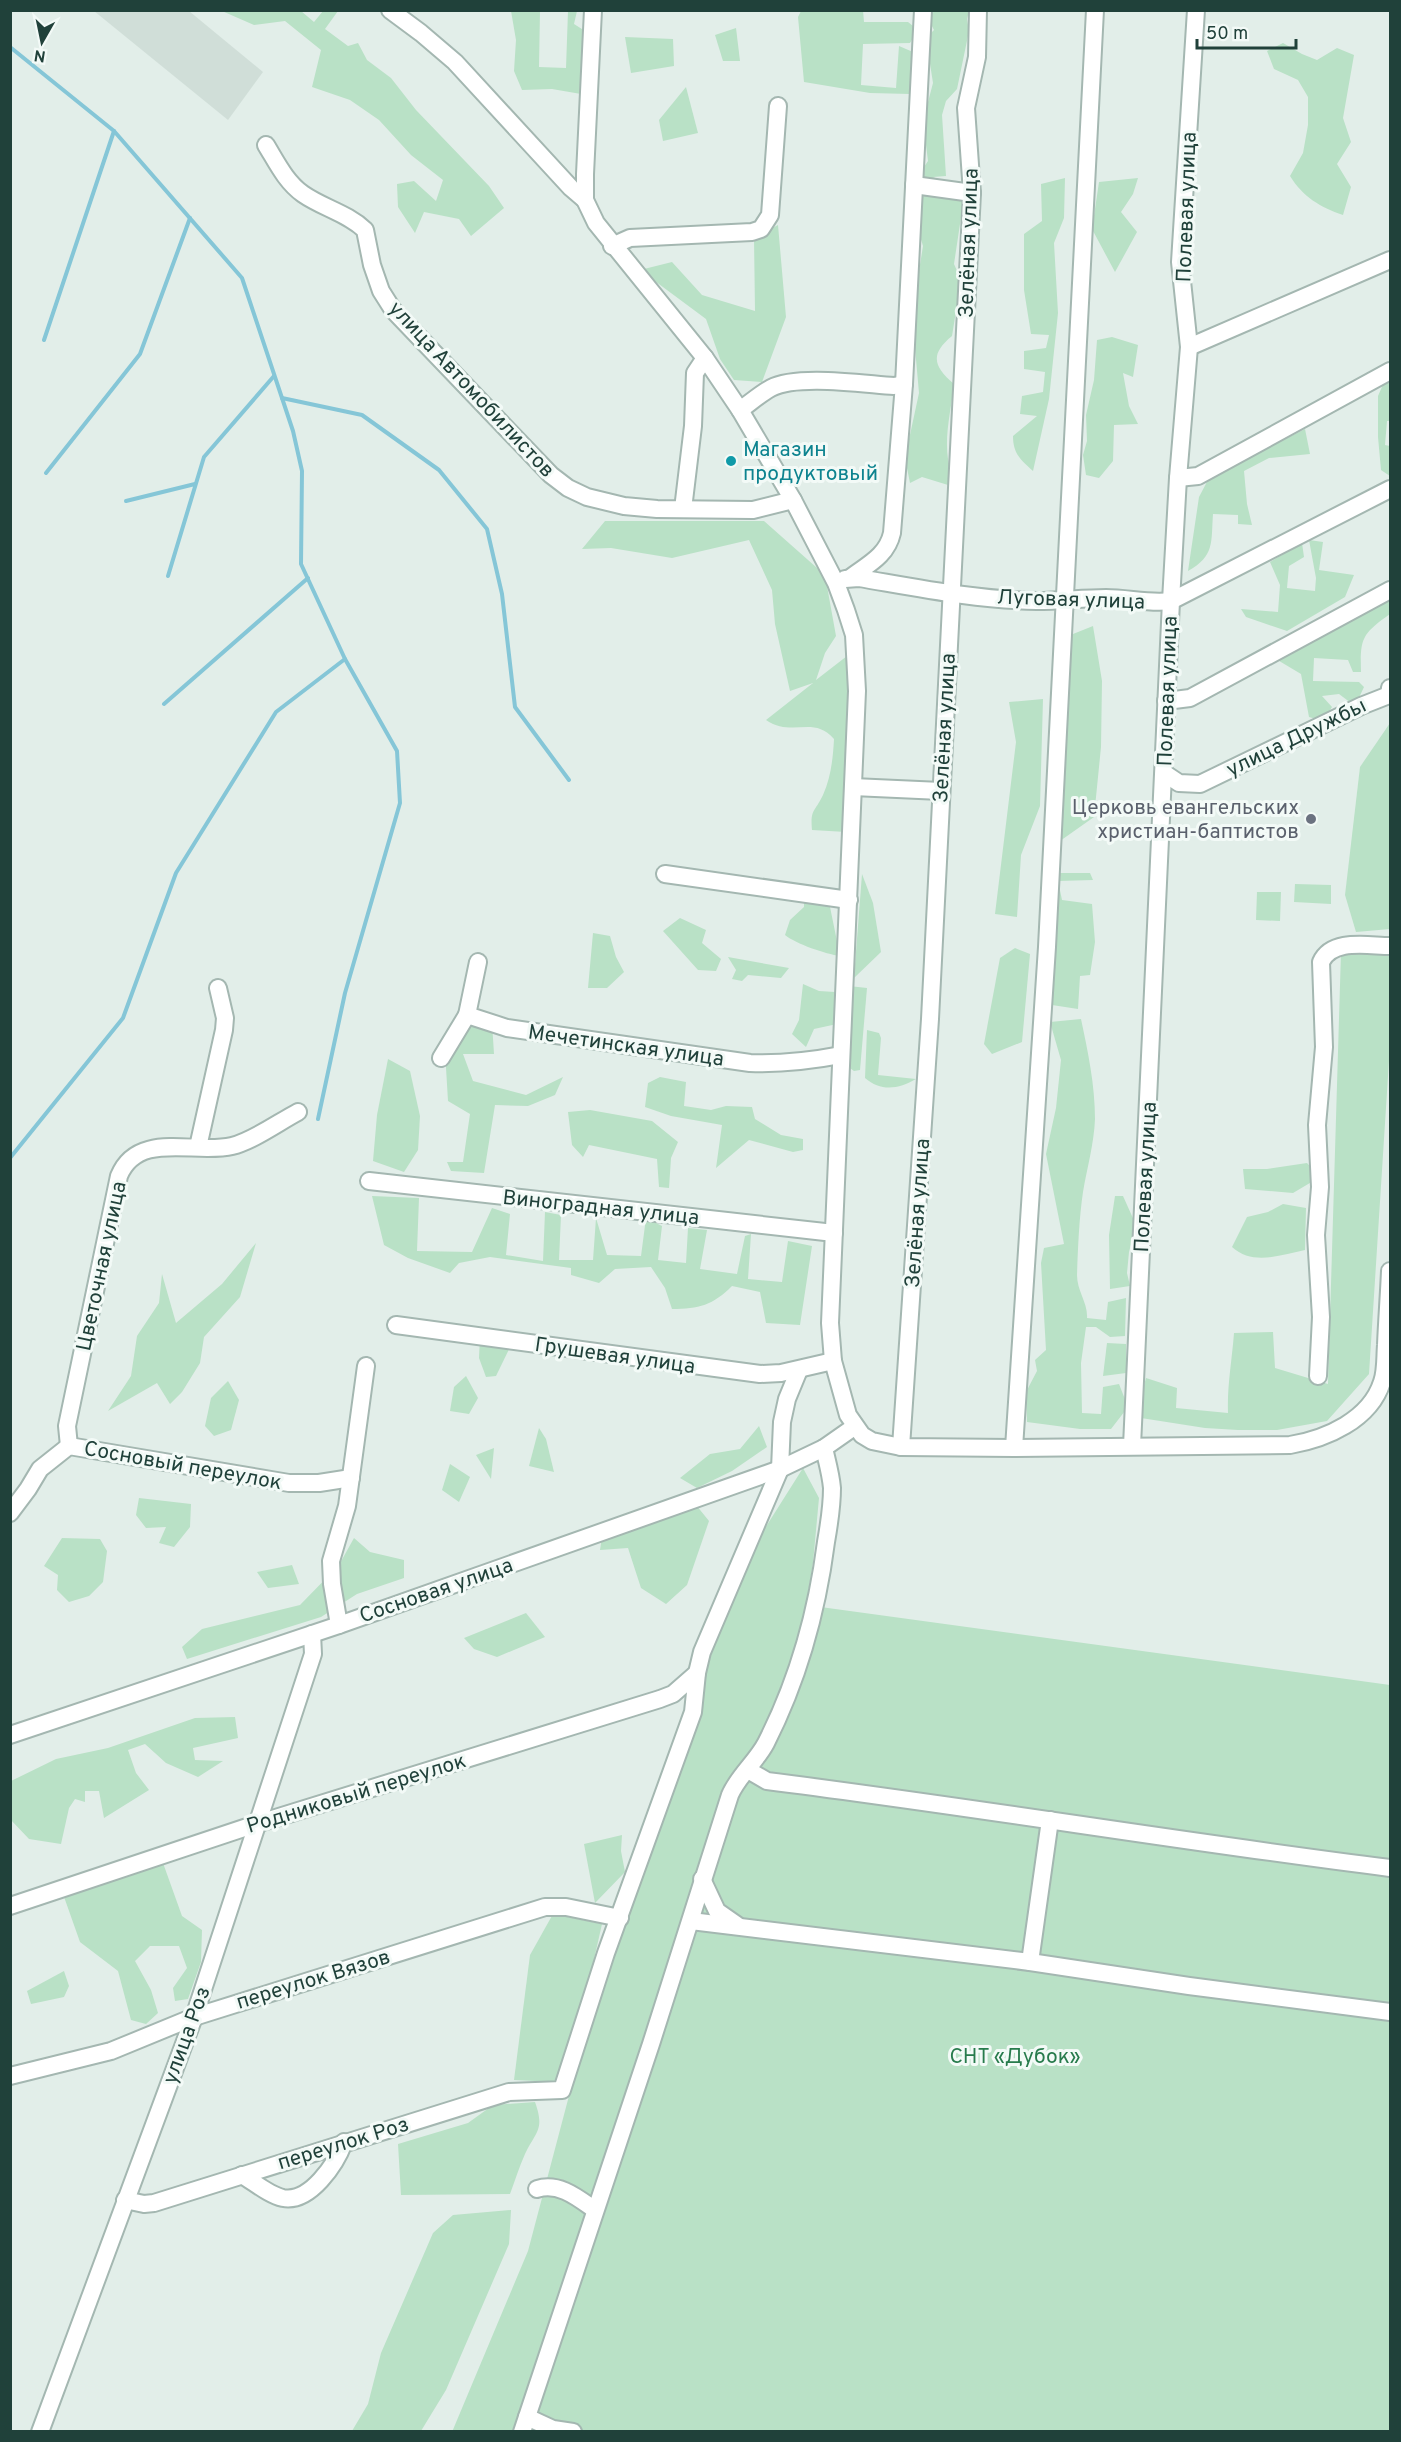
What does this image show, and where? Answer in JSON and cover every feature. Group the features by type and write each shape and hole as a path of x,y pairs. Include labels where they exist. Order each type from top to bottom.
{"street":[{"path":"390,10 455,62 571,188 585,200 596,223 612,246 705,358 740,410 843,580 857,663 831,1323 833,1361 848,1415 854,1427 872,1441 901,1446 1014,1448 1290,1445 1325,1436 1363,1412 1374,1400 1383,1381 1390,1270"},
{"path":"585,200 593,10"},
{"path":"843,580 885,552 892,534 904,384 923,10"},
{"name":"Зелёная улица","path":"901,1446 930,1019 972,193 966,108 977,57 978,10"},
{"path":"1014,1448 1047,947 1095,10"},
{"name":"Полевая улица","path":"1132,1446 1171,601 1178,478 1190,347 1180,262 1196,10"},
{"path":"612,246 630,238 752,232 761,229 770,215 778,106"},
{"name":"улица Автомобилистов","path":"266,145 288,180 303,194 348,216 365,230 372,265 381,291 393,310 550,475 568,488 587,497 624,506 753,510 793,500"},
{"path":"914,185 972,193"},
{"path":"1190,347 1390,260"},
{"path":"683,509 693,426 695,373 705,358"},
{"path":"1178,478 1198,476 1390,371"},
{"path":"740,410 772,387 788,382 904,384"},
{"name":"Луговая улица","path":"843,580 950,594 1036,601 1111,598 1171,601 1390,489"},
{"path":"1166,701 1190,698 1390,590"},
{"name":"улица Дружбы","path":"1164,773 1179,783 1200,784 1390,693"},
{"path":"853,787 941,791"},
{"path":"665,874 849,900"},
{"path":"1318,1376 1321,1317 1316,1235 1320,1187 1317,1125 1324,1047 1321,962 1325,954 1338,946 1390,946"},
{"path":"441,1058 466,1015 478,962"},
{"path":"198,1147 224,1030 225,1018 218,988"},
{"name":"Мечетинская улица","path":"466,1015 507,1028 750,1063 808,1062 841,1055"},
{"name":"Цветочная улица","path":"69,1446 67,1426 119,1176 124,1166 131,1157 154,1148 232,1146 298,1112"},
{"name":"Виноградная улица","path":"369,1181 834,1233"},
{"name":"Грушевая улица","path":"396,1325 760,1374 800,1370 833,1361"},
{"path":"339,1625 331,1562 334,1544 344,1521 366,1366"},
{"path":"620,1918 693,1712 697,1673 702,1652 780,1469 782,1422 787,1399 800,1370"},
{"name":"Сосновая улица","path":"10,1735 339,1625 780,1469 825,1448 854,1427"},
{"name":"Сосновый переулок","path":"10,1513 28,1490 40,1468 69,1446 289,1483 312,1484 351,1478"},
{"path":"573,2432 524,2424 691,1921 730,1795 734,1785 748,1770 765,1743 782,1708 812,1619 820,1586 831,1506 832,1486 825,1448"},
{"name":"улица Роз","path":"40,2432 194,2017 313,1653 312,1634"},
{"name":"Родниковый переулок","path":"10,1906 256,1824 660,1699 673,1694 697,1673"},
{"path":"748,1770 767,1780 1201,1844 1390,1868"},
{"path":"1030,1962 1050,1820"},
{"path":"702,1880 717,1911 740,1927"},
{"name":"переулок Вязов","path":"10,2076 111,2051 194,2017 544,1907 566,1908 620,1918"},
{"name":"переулок Роз","path":"125,2200 144,2204 154,2203 509,2092 532,2089 562,2090 620,1918"},
{"path":"691,1921 1030,1962 1189,1986 1390,2012"},
{"path":"242,2175 280,2198 304,2194 333,2164 344,2142"},
{"path":"537,2189 554,2187 573,2195 596,2210"}],"shaded area":[{"path":"94,11 189,11 263,72 228,120"}],"green space":[{"path":"863,10 864,22 908,22 918,30 910,43 863,44 861,85 896,88 899,46 913,52 910,94 870,93 804,82 798,17 801,11"},
{"path":"222,11 301,11 314,22 323,11 338,11 325,29 348,46 358,43 367,60 391,78 416,110 489,186 504,208 471,236 459,219 424,212 415,233 398,207 397,184 414,181 436,201 443,180 411,155 379,120 350,100 312,87 321,50 285,21 254,25"},
{"path":"511,11 540,11 539,67 566,68 568,11 577,11 574,24 585,31 581,94 552,89 522,90 514,71 516,40"},
{"path":"935,11 969,11 967,19 969,31 957,89 946,101 942,115 946,176 933,177 952,184 963,204 954,264 961,280 952,336 937,354 938,366 954,384 947,441 952,474 948,485 922,477 910,483 905,458 919,393 915,348 918,277 923,246 917,226 930,177 923,179 920,173 928,161 923,121 933,83 926,38 934,30 927,16"},
{"path":"736,28 740,61 723,61 715,35"},
{"path":"625,37 673,39 674,66 631,73"},
{"path":"1283,43 1317,60 1337,48 1354,55 1343,118 1351,142 1337,164 1351,187 1343,215 1313,200 1290,176 1303,153 1308,125 1308,97 1298,80 1274,69 1267,51"},
{"path":"686,87 698,133 663,141 659,120"},
{"path":"1065,178 1064,218 1054,243 1058,313 1049,399 1033,471 1016,452 1013,436 1037,416 1020,414 1022,396 1043,392 1045,372 1024,369 1024,351 1046,348 1049,335 1031,334 1024,290 1024,234 1042,221 1041,184"},
{"path":"1138,178 1133,194 1121,212 1137,232 1115,272 1092,229 1099,182"},
{"path":"778,225 786,317 762,382 734,380 720,359 706,319 640,270 672,262 702,295 755,311 754,238"},
{"path":"1112,337 1138,345 1133,377 1123,373 1129,406 1138,424 1114,425 1113,461 1099,478 1086,475 1083,455 1087,441 1086,415 1094,380 1097,340"},
{"path":"1390,372 1390,421 1387,421 1385,445 1390,446 1390,476 1381,470 1378,396"},
{"path":"1305,429 1310,454 1269,458 1244,471 1247,504 1252,525 1238,524 1238,515 1213,514 1210,547 1207,554 1203,560 1188,571 1199,497 1209,478"},
{"path":"605,521 764,521 825,575 836,636 825,653 816,680 847,656 853,694 846,832 812,830 812,814 823,795 830,774 834,739 818,728 785,727 766,720 813,683 790,691 775,624 772,590 749,540 672,558 611,548 582,549"},
{"path":"1309,540 1323,542 1319,570 1354,575 1345,597 1287,631 1246,617 1241,609 1278,612 1280,585 1270,562 1302,543 1304,557 1289,566 1287,588 1315,591 1316,578"},
{"path":"1390,596 1390,614 1368,632 1362,644 1361,672 1353,672 1348,660 1314,658 1313,681 1359,682 1364,687 1355,706 1339,694 1322,696 1332,707 1323,721 1309,717 1301,674 1269,655"},
{"path":"1093,626 1102,681 1101,747 1094,817 1060,841 1059,873 1090,873 1093,880 1058,881 1062,900 1092,904 1095,942 1090,975 1080,976 1078,1009 1052,1005 1051,963 1063,638"},
{"path":"1043,699 1040,806 1021,855 1017,917 995,914 1016,742 1009,702"},
{"path":"1390,723 1390,929 1356,932 1345,895 1360,767"},
{"path":"862,874 873,903 881,952 854,978"},
{"path":"1295,884 1331,885 1331,904 1294,902"},
{"path":"1257,892 1281,892 1280,921 1256,920"},
{"path":"804,899 829,902 840,956 811,948 785,935 790,920 804,907"},
{"path":"680,918 706,930 702,943 721,959 716,971 698,970 663,931"},
{"path":"593,933 610,936 616,957 624,972 607,988 588,988"},
{"path":"1015,948 1030,954 1022,1042 992,1054 984,1044 1000,958"},
{"path":"1390,948 1390,1045 1369,1374 1327,1421 1277,1430 1238,1430 1205,1428 1141,1418 1141,1397 1146,1378 1177,1388 1176,1408 1228,1413 1234,1333 1273,1332 1275,1368 1328,1384 1341,952"},
{"path":"728,957 789,968 781,978 748,975 742,981 732,979 736,970"},
{"path":"803,984 819,991 835,992 839,1003 837,1024 814,1029 806,1047 792,1034 799,1020"},
{"path":"849,986 867,988 860,1070 854,1071 847,1066"},
{"path":"1081,1019 1089,1056 1095,1119 1082,1202 1077,1281 1086,1307 1087,1318 1106,1320 1108,1302 1126,1298 1125,1336 1110,1337 1096,1327 1086,1327 1081,1363 1082,1413 1101,1414 1103,1387 1119,1384 1128,1407 1111,1429 1080,1429 1027,1422 1026,1392 1037,1371 1035,1360 1046,1350 1041,1263 1044,1248 1064,1244 1046,1154 1056,1108 1061,1060 1050,1022"},
{"path":"492,1023 494,1054 463,1054 473,1081 526,1095 563,1077 555,1095 528,1106 495,1105 484,1173 451,1171 447,1162 463,1162 470,1114 448,1101 445,1051 461,1024"},
{"path":"867,1030 879,1033 881,1038 878,1075 916,1079 890,1088 877,1085 865,1078"},
{"path":"388,1059 410,1071 420,1116 418,1150 404,1172 373,1161 377,1115"},
{"path":"660,1077 686,1082 684,1106 711,1110 726,1106 752,1107 755,1119 781,1135 803,1139 803,1150 793,1152 749,1140 716,1168 722,1125 671,1116 645,1107 648,1083"},
{"path":"590,1110 652,1121 678,1142 671,1158 669,1188 659,1187 657,1159 589,1145 583,1157 572,1145 568,1112"},
{"path":"1307,1163 1320,1177 1293,1193 1245,1189 1243,1169 1267,1169"},
{"path":"372,1196 419,1198 417,1251 472,1252 492,1208 510,1214 506,1255 543,1261 545,1212 561,1215 559,1260 593,1260 596,1218 607,1255 641,1256 646,1218 662,1226 658,1260 686,1263 688,1228 707,1230 700,1269 737,1274 745,1236 751,1234 748,1279 782,1282 788,1241 812,1246 800,1325 766,1323 760,1292 732,1286 705,1305 672,1309 665,1288 651,1267 615,1269 599,1283 571,1275 571,1268 490,1257 459,1263 450,1273 408,1258 384,1245"},
{"path":"1115,1196 1123,1196 1136,1225 1129,1252 1127,1273 1130,1286 1110,1289 1109,1235"},
{"path":"1283,1204 1306,1208 1305,1250 1258,1258 1240,1253 1232,1247 1247,1217 1268,1212"},
{"path":"256,1243 240,1297 204,1337 200,1363 182,1392 170,1404 157,1383 108,1411 131,1376 137,1336 159,1303 162,1274 176,1323 222,1284"},
{"path":"480,1337 513,1341 496,1376 486,1377 479,1358"},
{"path":"1107,1343 1126,1344 1126,1373 1103,1376"},
{"path":"466,1376 478,1398 469,1414 450,1411 454,1387"},
{"path":"228,1381 239,1400 231,1430 214,1436 205,1426 211,1398"},
{"path":"759,1426 767,1447 732,1471 697,1488 680,1478 710,1454 740,1449"},
{"path":"539,1428 546,1439 554,1472 529,1466"},
{"path":"494,1448 491,1479 476,1455"},
{"path":"450,1464 470,1477 459,1502 442,1490"},
{"name":"СНТ «Дубок»","path":"803,1468 819,1498 813,1563 806,1605 1390,1685 1390,2431 452,2432 528,2251 584,2039 658,1836 714,1609"},
{"path":"139,1498 191,1504 190,1527 174,1547 159,1543 166,1527 146,1528 136,1515"},
{"path":"692,1500 709,1521 687,1585 666,1604 641,1588 628,1548 600,1550 603,1531"},
{"path":"62,1538 100,1539 107,1551 103,1582 89,1596 69,1602 57,1590 58,1575 44,1566"},
{"path":"354,1538 370,1552 404,1560 404,1578 357,1594 321,1617 187,1659 182,1647 202,1629 300,1605 339,1565"},
{"path":"292,1565 299,1584 268,1588 257,1572"},
{"path":"526,1613 545,1637 497,1657 474,1649 464,1638"},
{"path":"235,1717 238,1738 193,1748 195,1760 223,1761 198,1777 166,1763 145,1744 128,1750 136,1773 149,1790 104,1818 99,1791 85,1791 85,1802 75,1799 69,1808 61,1844 29,1839 11,1820 11,1781 56,1759 108,1748 195,1718"},
{"path":"622,1835 621,1851 625,1872 595,1903 584,1844"},
{"path":"163,1863 182,1916 202,1930 201,1962 188,1999 175,2001 173,1988 187,1968 179,1946 150,1946 135,1961 151,1990 158,2013 146,2024 131,2020 118,1971 80,1942 63,1894"},
{"path":"553,1914 602,1924 588,1986 556,2082 514,2080 530,1955"},
{"path":"64,1971 69,1986 64,1997 31,2004 27,1991"},
{"path":"535,2102 539,2119 538,2130 523,2159 510,2194 401,2195 398,2144 468,2123 493,2105"},
{"path":"511,2210 509,2244 446,2390 421,2431 352,2431 368,2404 381,2353 433,2233 453,2215"}],"waterway":[{"path":"10,47 114,131 242,278 293,431 302,471 301,564 345,659 397,751 400,803 345,993 318,1119"},
{"path":"44,340 114,131"},
{"path":"46,473 140,354 190,218"},
{"path":"168,576 204,457 274,376"},
{"path":"282,398 362,415 439,470 487,529 502,594 515,707 569,780"},
{"path":"126,501 195,484"},
{"path":"164,704 308,578"},
{"path":"10,1158 123,1018 176,873 276,712 345,659"}],"place":[{"name":"Магазин продуктовый","path":"731,461"},
{"name":"Церковь евангельских христиан-баптистов","path":"1311,819"}]}
